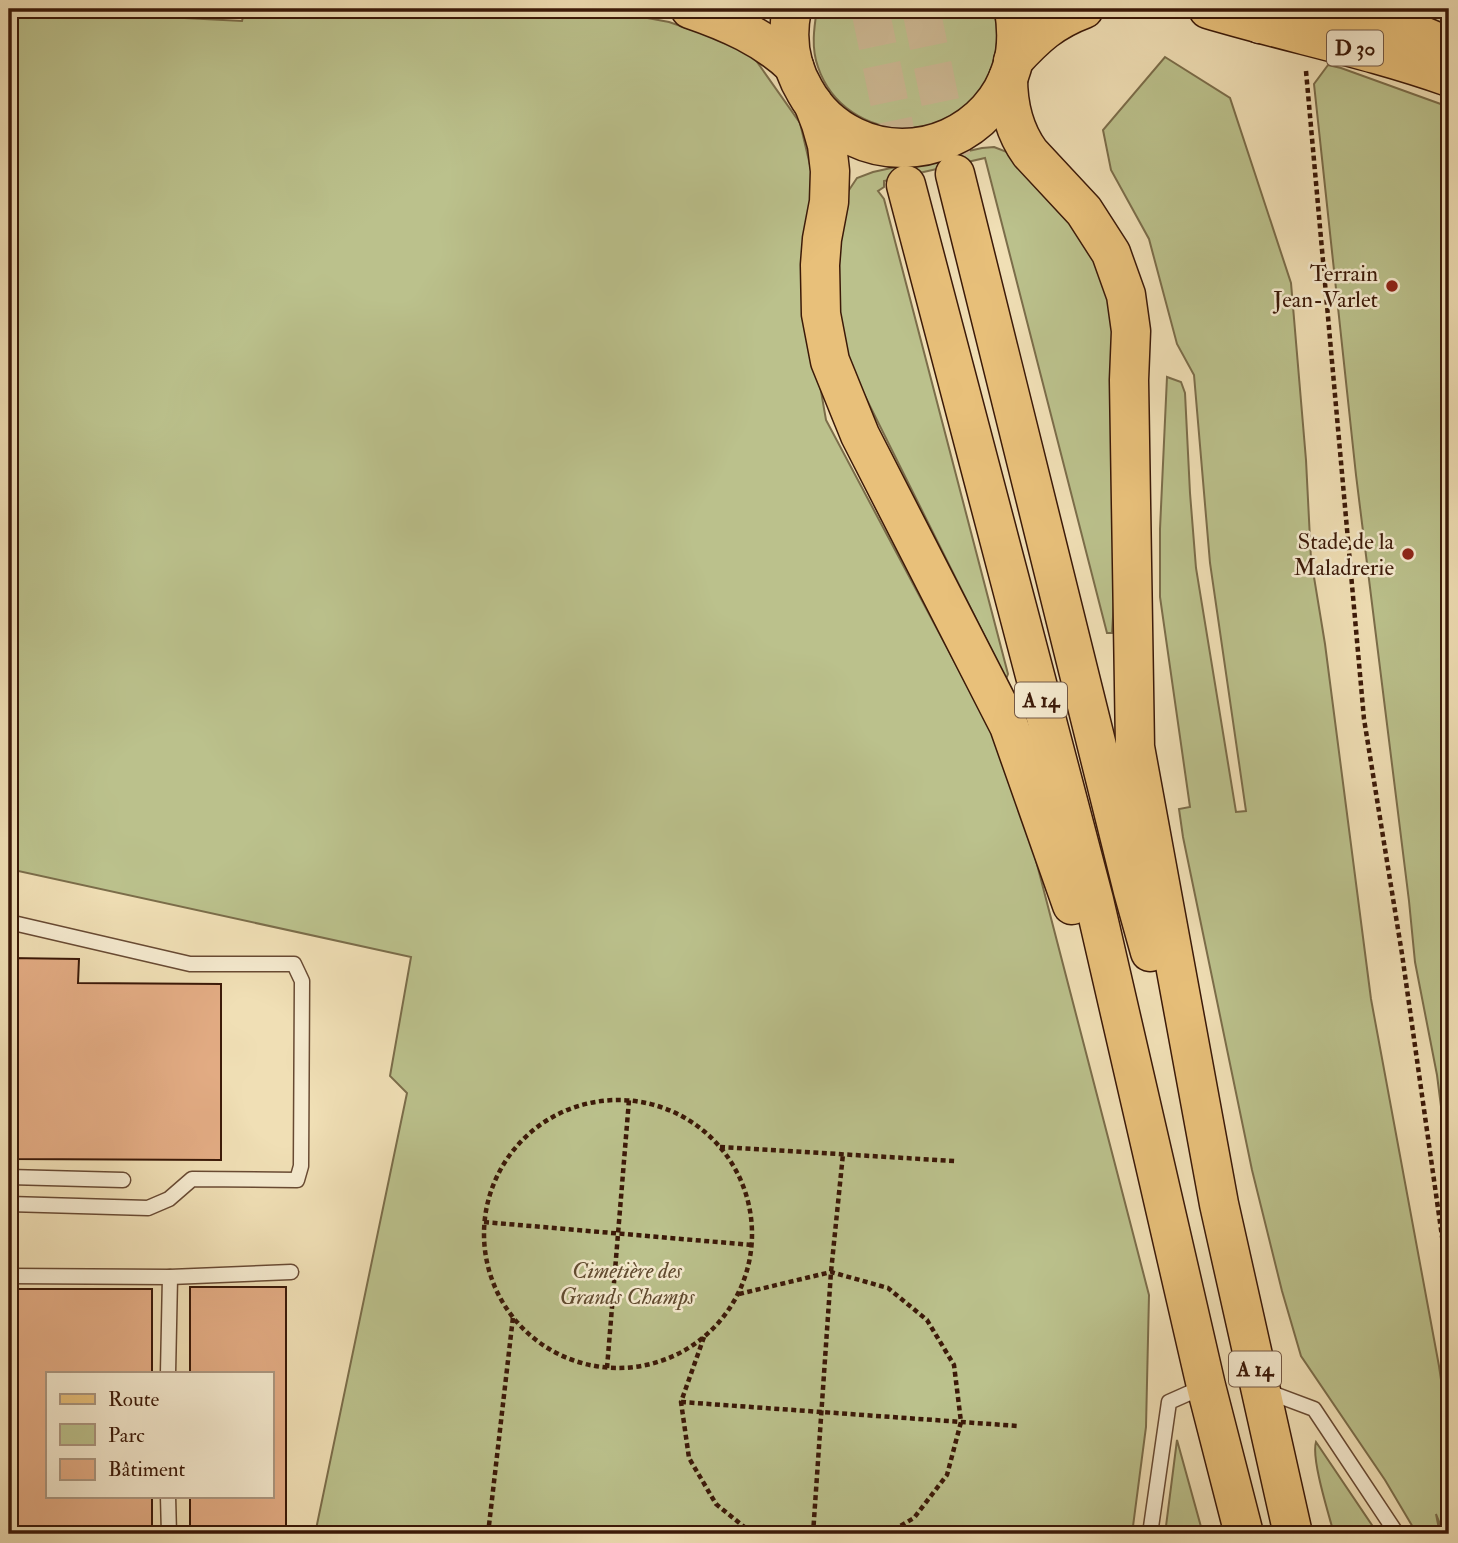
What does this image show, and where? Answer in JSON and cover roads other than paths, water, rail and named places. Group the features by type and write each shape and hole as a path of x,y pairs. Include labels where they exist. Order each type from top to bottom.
{"main road":[{"path":"691,9 764,42 794,66"},
{"path":"793,9 789,32 794,66 813,103 832,124 863,141 897,149 943,142 974,124 997,99 1011,70 1043,30 1084,9"},
{"path":"1013,9 1017,32 1011,70 1011,115 1023,144 1084,211 1111,253 1126,295 1131,331 1129,380 1135,747 1219,1204"},
{"name":"D 30","path":"1208,9 1260,24 1307,22 1449,77"},
{"name":"D 30","path":"1334,9 1398,20 1449,47"},
{"path":"813,103 827,145 830,171 829,202 820,265 821,314 830,360 860,435 1009,726 1071,904 1168,1217"},
{"name":"A 14","path":"955,174 1133,891 1219,1204 1293,1534"},
{"name":"A 14","path":"906,185 1094,900 1206,1386 1244,1534"}],"lane":[{"path":"9,922 190,964 294,964 302,981 301,1167 297,1180 192,1179 169,1199 148,1208 9,1204"},
{"path":"9,1177 123,1180"},
{"path":"9,1276 170,1277 291,1272"},
{"path":"168,1372 170,1277"},
{"path":"1150,1534 1168,1402 1206,1386"},
{"path":"1259,1389 1314,1409 1397,1534"},
{"path":"168,1498 169,1534"}],"tunnel":[{"path":"870,9 905,178"},
{"path":"921,9 954,168"}],"place":[{"name":"Terrain Jean-Varlet","path":"1392,286"},
{"name":"Stade de la Maladrerie","path":"1408,554"}],"park label":[{"name":"Cimetière des Grands Champs","path":"627,1283"}]}
